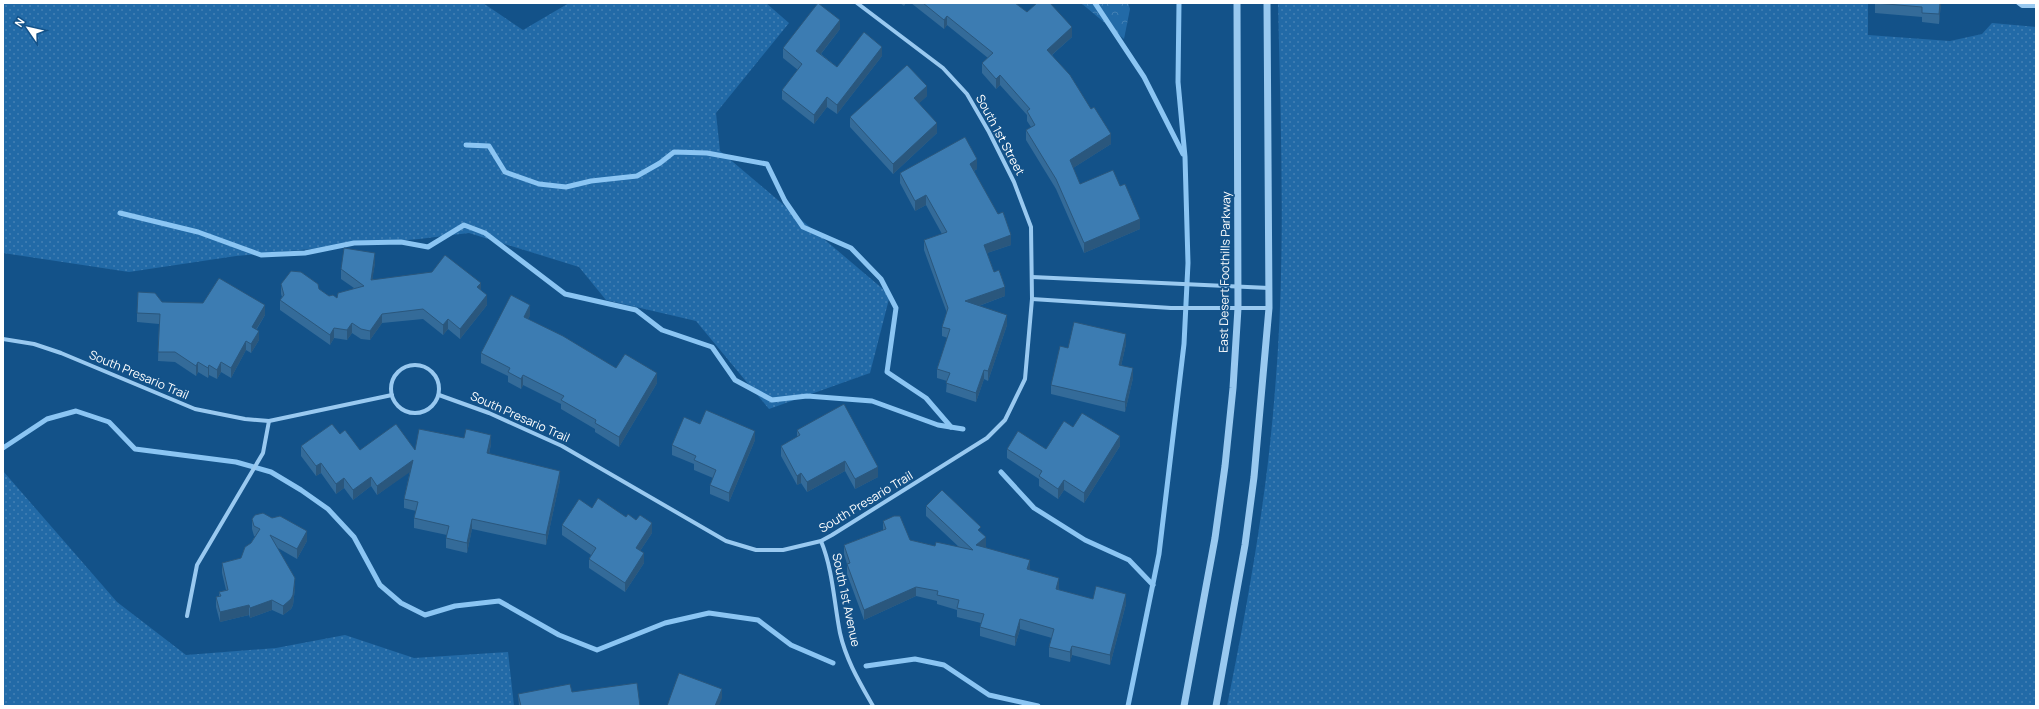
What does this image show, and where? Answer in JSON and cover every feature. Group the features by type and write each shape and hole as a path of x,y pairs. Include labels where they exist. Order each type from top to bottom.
{"street":[{"name":"South 1st Street","path":"857,3 938,64 967,94 989,132 1025,206 1031,227 1032,300"},
{"name":"East Desert Foothills Parkway","path":"1184,706 1203,611 1225,466 1238,308 1237,3"},
{"path":"1216,706 1235,610 1254,478 1269,308 1268,3"},
{"path":"2018,3 2022,6 2036,6"},
{"path":"1032,278 1269,288"},
{"path":"1032,300 1171,308 1269,308"},
{"name":"South Presario Trail","path":"439,395 489,413 562,446 726,542 756,550 783,550 832,536 986,438 1006,420 1025,379 1032,300"},
{"name":"South Presario Trail","path":"3,339 34,344 61,353 195,409 244,419 269,421 392,395"},
{"path":"408,366 422,366 434,374 438,380 439,395 430,408 423,412 415,413 400,408 392,395 391,384 396,375 408,366"},
{"path":"187,616 197,565 263,453 269,421"},
{"name":"South 1st Avenue","path":"821,540 827,556 845,650 872,706"}],"green space":[{"path":"3,3 483,3 523,30 569,3 766,3 789,23 716,113 720,151 890,295 870,373 769,409 696,321 606,300 579,267 469,233 236,256 129,272 3,253"},
{"path":"1081,3 1128,3 1130,9 1124,39"},
{"path":"1278,3 1868,3 1868,35 1950,41 1982,34 1992,23 2036,27 2036,706 1227,706 1256,549 1272,430 1275,390 1281,293 1282,245"},
{"path":"3,471 117,602 186,655 276,648 345,635 414,658 508,652 514,706 3,706"}],"building":[{"path":"818,3 840,20 816,51 837,67 864,32 882,47 837,105 827,97 814,115 782,90 802,64 783,48"},
{"path":"923,3 1015,3 1027,12 1037,3 1050,3 1072,27 1047,50 1070,75 1091,109 1094,107 1111,134 1070,160 1080,184 1113,170 1120,186 1125,184 1140,219 1084,243 1056,179 1026,130 1035,125 1027,111 1030,109 1000,75 996,79 982,63 993,53 947,16 944,20"},
{"path":"1875,3 1940,3 1939,14 1922,13 1922,7"},
{"path":"907,65 927,86 914,98 937,123 893,164 850,117"},
{"path":"965,137 977,159 970,164 998,214 1003,212 1011,235 984,245 994,272 999,270 1005,287 965,301 1007,315 988,371 984,370 976,393 946,383 950,373 937,369 950,329 942,327 948,308 924,240 947,232 926,195 915,201 900,173"},
{"path":"344,248 375,253 371,280 432,272 445,255 481,283 477,287 487,295 460,329 448,319 443,325 423,309 382,314 370,331 361,329 352,323 347,330 334,328 330,335 280,300 284,295 281,284 291,271 301,272 318,284 319,289 329,296 333,295 337,298 338,293 364,286 341,269"},
{"path":"219,278 265,305 252,327 259,331 251,344 246,341 231,368 221,362 217,370 209,365 208,368 198,362 196,366 175,352 158,352 160,314 137,313 138,292 155,293 162,302 203,303"},
{"path":"511,295 530,305 524,317 563,336 616,368 625,354 657,373 619,437 595,423 596,420 561,400 564,396 523,375 521,379 508,372 510,368 481,353"},
{"path":"1074,322 1126,334 1119,365 1133,368 1125,402 1051,385 1060,346 1068,348"},
{"path":"844,404 878,467 855,479 845,461 807,482 801,473 797,476 781,446 800,435 797,430"},
{"path":"706,410 755,431 729,493 710,485 716,470 694,460 696,456 672,445 684,417 700,424"},
{"path":"1082,413 1120,436 1084,493 1064,480 1058,489 1039,476 1042,471 1007,449 1018,431 1046,449 1064,421 1073,427"},
{"path":"332,424 340,434 345,430 360,450 396,424 415,450 419,429 464,438 466,429 491,435 487,453 560,471 546,535 472,519 467,543 446,538 449,526 414,518 418,502 404,499 413,460 377,486 371,477 353,490 344,478 336,484 321,463 316,466 301,446"},
{"path":"942,490 981,527 978,530 986,537 976,545 1030,560 1027,569 1059,578 1056,589 1093,599 1096,586 1126,594 1110,655 1072,646 1070,652 1049,647 1054,629 1020,619 1015,637 980,627 984,614 957,608 959,600 937,595 938,591 916,587 864,610 847,564 850,563 844,545 886,529 883,521 894,516 900,516 910,540 935,546 936,542 973,550 926,506"},
{"path":"598,498 626,517 628,514 636,520 640,515 652,523 636,548 644,553 625,583 589,559 596,548 562,525 579,499 592,508"},
{"path":"263,513 272,518 280,516 307,531 297,549 270,535 295,578 293,595 291,599 283,606 272,600 250,608 249,605 220,612 216,597 221,596 219,592 228,590 222,563 241,558 245,547 251,543 260,529 254,526 252,519 255,515"},
{"path":"679,673 722,689 715,706 667,706"},
{"path":"637,683 640,706 521,706 518,694 570,684 572,692"}],"waterway":[{"path":"1095,3 1144,77 1183,154"},
{"path":"1128,706 1159,554 1184,344 1188,263 1185,157 1178,82 1179,3"},
{"path":"466,145 489,146 505,172 539,184 566,187 591,181 637,176 660,163 674,152 707,153 767,164 785,201 803,227 851,248 881,279 896,308 887,372 926,398 951,427"},
{"path":"120,213 198,232 261,255 305,253 354,243 401,242 428,247 464,225 485,233 565,294 636,310 662,330 712,347 735,380 772,400 807,396 872,401 938,425 963,429"},
{"path":"3,448 47,419 76,411 109,422 135,449 236,462 271,472 301,490 328,509 354,537 380,585 401,603 425,615 455,606 499,601 559,635 597,650 665,623 709,613 758,620 791,645 833,663"},
{"path":"1001,472 1034,508 1085,540 1129,560 1153,585"},
{"path":"866,666 915,659 944,665 989,695 1038,706"}]}
